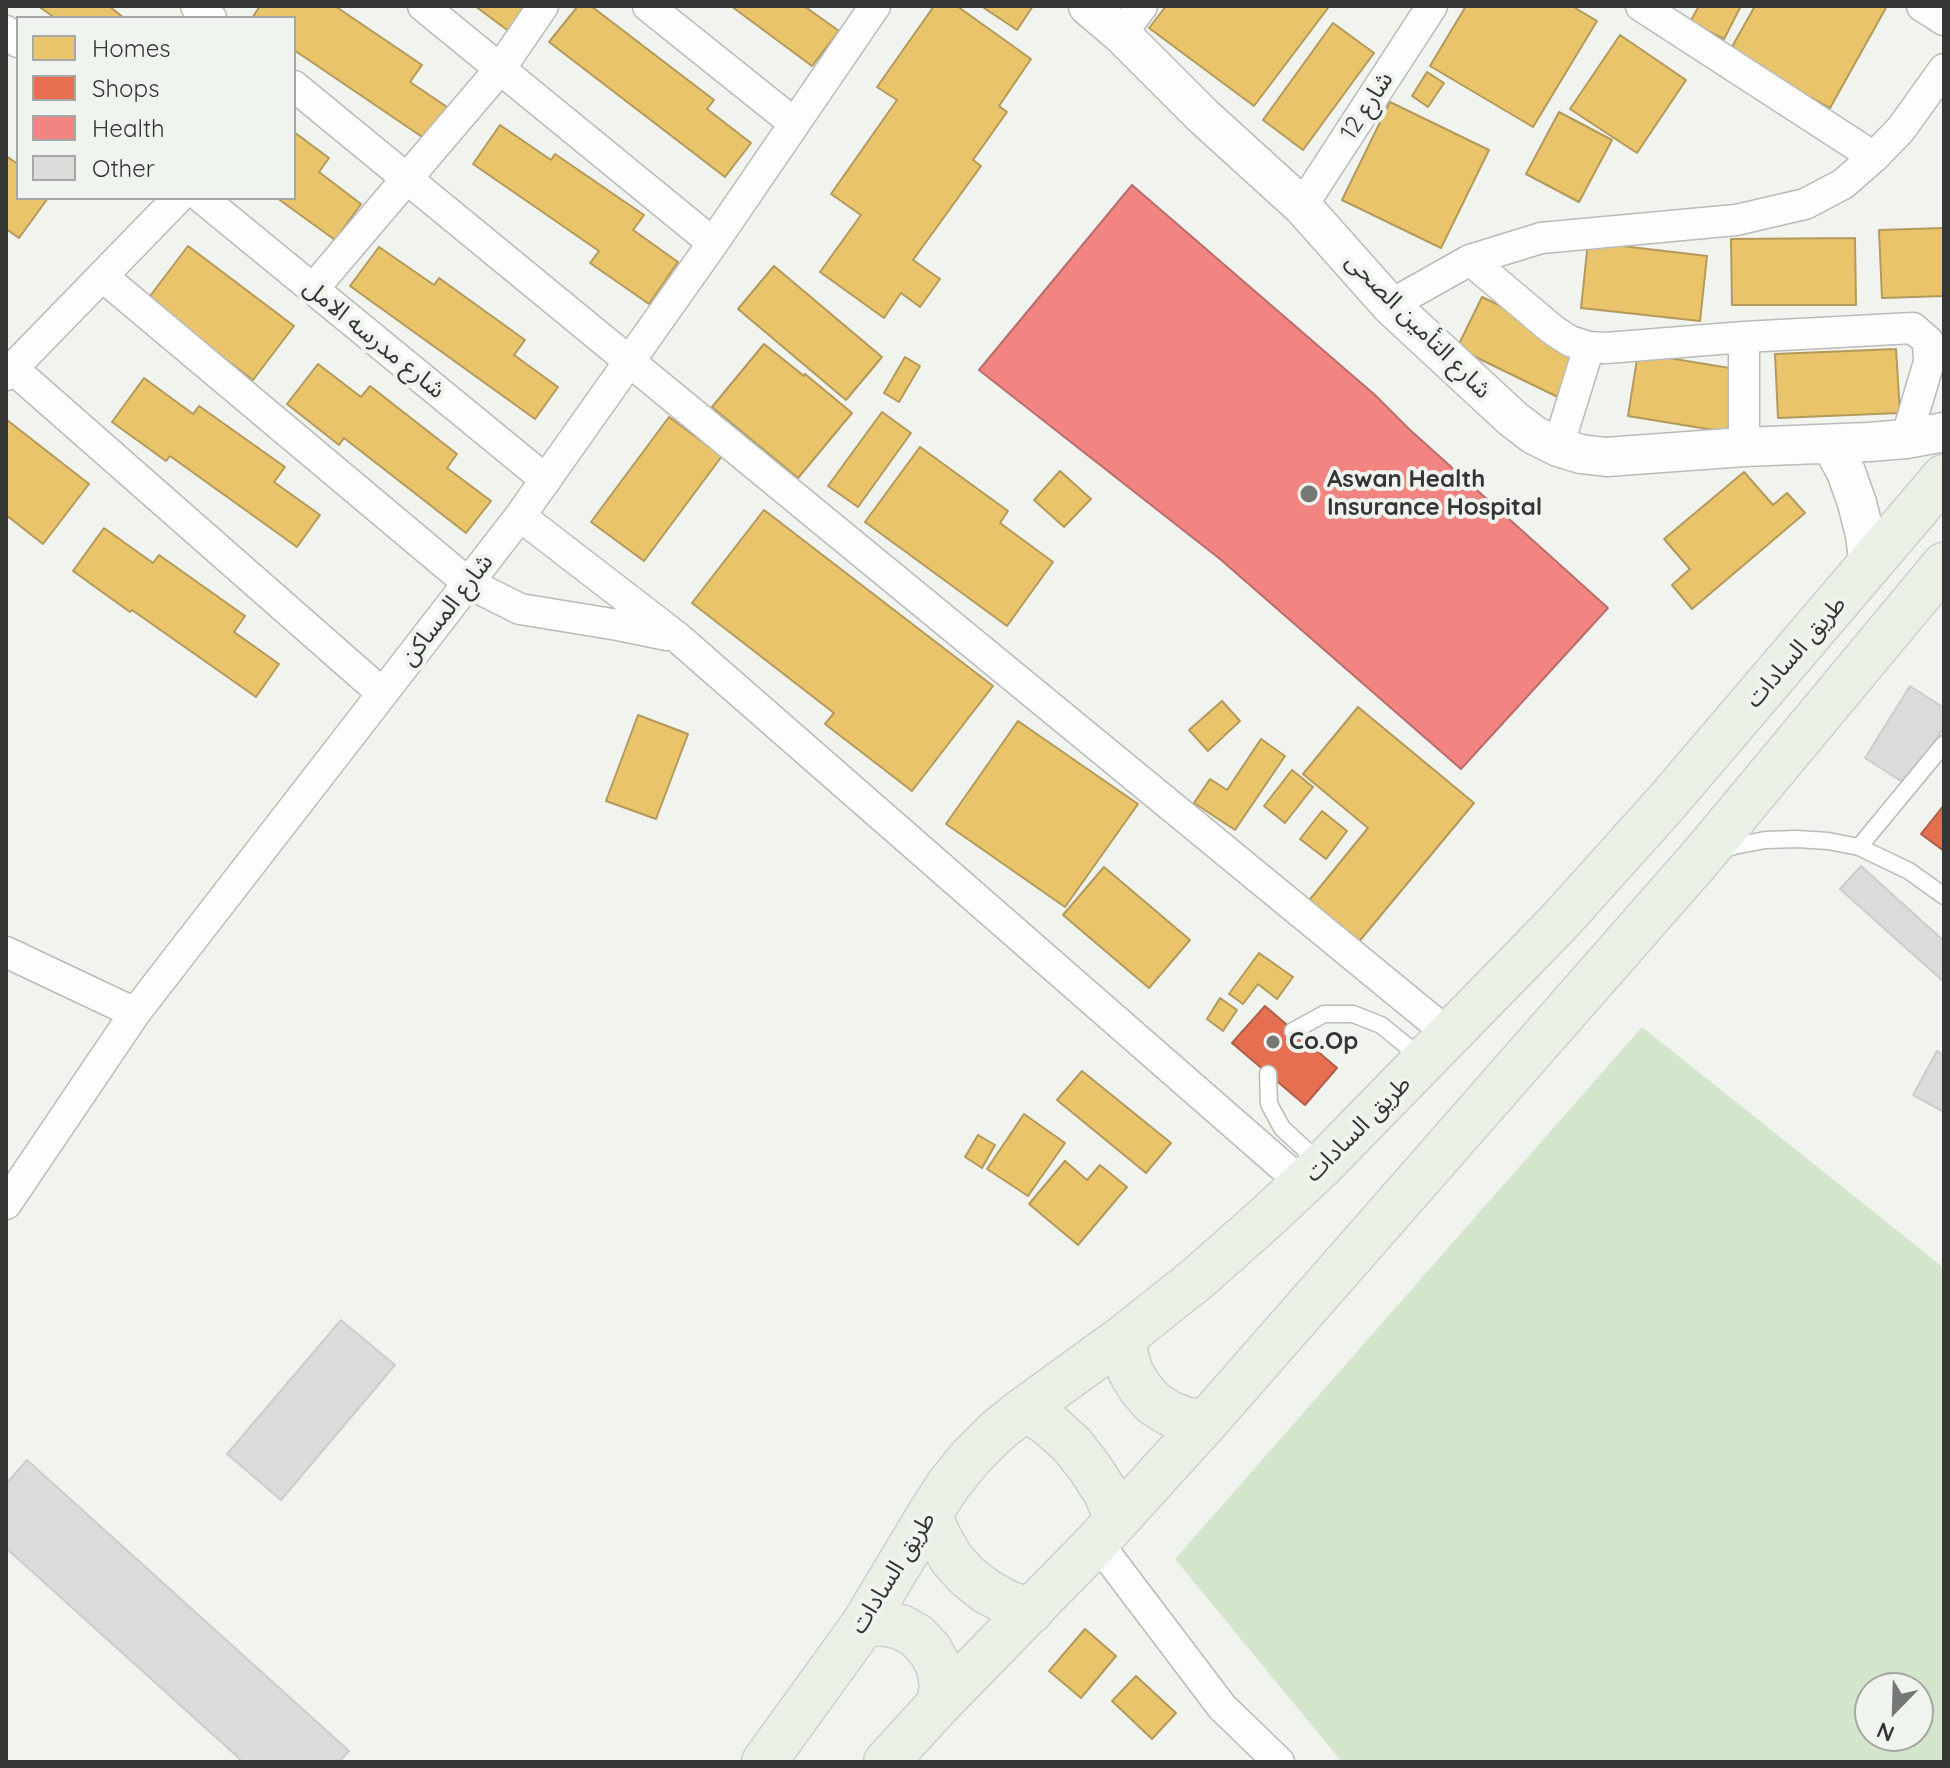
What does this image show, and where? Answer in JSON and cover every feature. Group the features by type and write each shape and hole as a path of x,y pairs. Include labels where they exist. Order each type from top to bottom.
{"main road":[{"name":"طريق السادات","path":"764,1762 863,1625 929,1515 971,1457 1026,1408 1124,1337 1198,1278 1313,1174 1571,910 1944,477"},
{"path":"886,1762 1107,1531 1206,1422 1703,855 1944,565"},
{"path":"1124,1337 1131,1373 1153,1403 1186,1420 1206,1422"},
{"path":"1026,1408 1072,1445 1090,1468 1106,1493 1107,1531"},
{"path":"929,1515 951,1558 967,1576 986,1591 1031,1611"},
{"path":"863,1625 882,1623 901,1627 917,1636 930,1650 939,1667 942,1686 939,1704"}],"street":[{"path":"423,6 713,243"},
{"path":"313,289 500,69 543,6"},
{"path":"648,6 794,123"},
{"name":"شارع التأمين الصحى","path":"1088,6 1131,20 1203,116 1302,206 1390,305 1513,419 1534,435 1558,447 1606,457 1906,439 1944,432"},
{"name":"شارع 12","path":"1302,206 1432,6"},
{"path":"1641,6 1874,157"},
{"path":"1922,6 1944,20"},
{"name":"شارع المساكن","path":"6,1204 135,1013 520,516 713,243 870,8"},
{"path":"1390,305 1470,260 1541,238 1736,220 1805,204 1843,184 1874,157 1901,129 1944,69"},
{"path":"296,88 629,362 1438,1048"},
{"path":"176,200 9,372 382,693"},
{"name":"شارع مدرسه الامل","path":"204,200 546,480"},
{"path":"1470,260 1553,330 1570,341 1589,347 1913,328 1928,341 1929,362 1906,439"},
{"path":"102,276 468,583 520,609 677,637"},
{"path":"1744,337 1744,447"},
{"path":"1558,447 1589,347"},
{"path":"1831,444 1846,472 1857,503 1869,567"},
{"path":"520,516 677,637 1313,1174"},
{"path":"6,952 135,1013"},
{"path":"1107,1531 1222,1707 1279,1762"}],"lane":[{"path":"1859,847 1944,744"},
{"path":"1703,855 1765,840 1828,841 1859,847 1885,858 1944,896"},
{"path":"1293,1031 1324,1014 1353,1014 1438,1048"},
{"path":"1268,1074 1269,1104 1313,1174"}],"green space":[{"path":"1642,1027 1944,1268 1944,1762 1342,1762 1175,1559"}],"building: Homes":[{"path":"38,6 109,6 122,16 52,16"},
{"path":"260,6 335,6 422,65 410,82 456,113 434,145 296,51 296,16 253,16"},
{"path":"475,6 542,6 518,38"},
{"path":"578,6 591,6 714,100 707,109 751,143 725,177 549,42"},
{"path":"731,6 804,6 839,31 812,66"},
{"path":"934,6 957,6 1031,59 999,106 1007,112 973,160 981,166 913,260 940,279 920,307 901,293 884,318 820,272 861,215 831,194 897,100 877,87"},
{"path":"981,6 1033,6 1017,30"},
{"path":"1166,6 1328,8 1254,106 1149,28"},
{"path":"1466,6 1572,6 1597,21 1533,127 1430,66"},
{"path":"1699,6 1741,6 1724,39 1690,22"},
{"path":"1755,6 1887,6 1830,108 1729,52"},
{"path":"1333,23 1374,53 1303,150 1263,120"},
{"path":"1620,35 1686,80 1637,153 1570,109"},
{"path":"1427,72 1444,83 1428,107 1412,96"},
{"path":"1390,102 1489,150 1441,248 1342,200"},
{"path":"1559,112 1612,140 1579,202 1526,174"},
{"path":"500,125 551,160 555,154 644,215 633,230 678,262 649,304 590,263 599,251 473,164"},
{"path":"296,133 329,158 319,172 361,204 335,240 280,200 296,200"},
{"path":"6,156 16,163 16,200 47,200 19,238 6,229"},
{"path":"1944,228 1944,296 1882,298 1879,230"},
{"path":"1855,238 1856,305 1732,305 1731,239"},
{"path":"1588,242 1707,256 1700,321 1581,308"},
{"path":"188,246 294,326 253,380 147,300"},
{"path":"379,247 434,285 439,278 525,340 514,355 558,387 535,419 350,286"},
{"path":"774,266 882,357 846,400 738,309"},
{"path":"1482,297 1591,349 1566,401 1457,348"},
{"path":"764,344 852,413 798,478 712,407"},
{"path":"1896,349 1900,413 1778,418 1775,354"},
{"path":"1638,353 1754,372 1744,435 1628,416"},
{"path":"905,357 920,366 899,402 884,393"},
{"path":"318,364 361,397 370,386 457,454 447,468 491,501 466,533 344,438 339,445 287,404"},
{"path":"144,378 193,414 199,406 285,467 274,482 320,515 297,547 170,456 166,461 112,422"},
{"path":"882,412 911,433 858,507 828,486"},
{"path":"669,417 722,456 644,561 591,522"},
{"path":"7,420 89,484 43,544 6,515"},
{"path":"920,447 1008,511 1000,523 1053,562 1007,626 865,522"},
{"path":"1060,471 1091,499 1064,527 1034,500"},
{"path":"1744,472 1773,505 1787,493 1805,513 1692,609 1672,585 1690,569 1664,539"},
{"path":"764,510 993,686 912,791 825,724 834,713 692,603"},
{"path":"104,528 153,563 159,555 245,616 234,632 279,664 256,697 73,571"},
{"path":"1222,701 1240,721 1208,751 1189,730"},
{"path":"1358,707 1474,803 1357,944 1307,903 1368,828 1303,774"},
{"path":"638,715 688,734 656,819 606,801"},
{"path":"1018,721 1138,804 1065,907 946,824"},
{"path":"1261,739 1285,756 1235,830 1194,803 1210,779 1227,790"},
{"path":"1292,770 1313,787 1285,823 1264,806"},
{"path":"1322,811 1347,831 1326,859 1300,839"},
{"path":"1104,867 1190,940 1149,988 1063,915"},
{"path":"1259,953 1293,977 1277,999 1258,984 1243,1004 1229,994"},
{"path":"1220,998 1237,1010 1223,1031 1207,1019"},
{"path":"1082,1071 1171,1143 1146,1173 1057,1100"},
{"path":"1024,1114 1065,1143 1028,1196 987,1169"},
{"path":"978,1135 995,1145 982,1168 965,1157"},
{"path":"1065,1161 1087,1180 1100,1165 1127,1187 1078,1245 1029,1204"},
{"path":"1085,1629 1116,1656 1081,1698 1049,1671"},
{"path":"1136,1676 1176,1713 1152,1739 1112,1701"}],"building: Shops":[{"path":"1944,805 1944,851 1921,834"},
{"path":"1265,1006 1337,1068 1305,1105 1232,1043"}],"building: Health":[{"name":"Aswan Health Insurance Hospital","path":"1132,185 1375,395 1608,608 1461,769 1220,559 979,370"}],"building: Other":[{"path":"1910,686 1944,708 1944,727 1907,785 1865,758"},
{"path":"1861,866 1944,941 1944,982 1840,889"},
{"path":"1937,1051 1944,1055 1944,1112 1913,1095"},
{"path":"341,1320 395,1365 281,1500 227,1454"},
{"path":"27,1460 349,1751 339,1762 239,1762 241,1760 6,1548 6,1484"}],"place":[{"name":"Aswan Health Insurance Hospital","path":"1309,494"},
{"name":"Co.Op","path":"1273,1042"}]}
